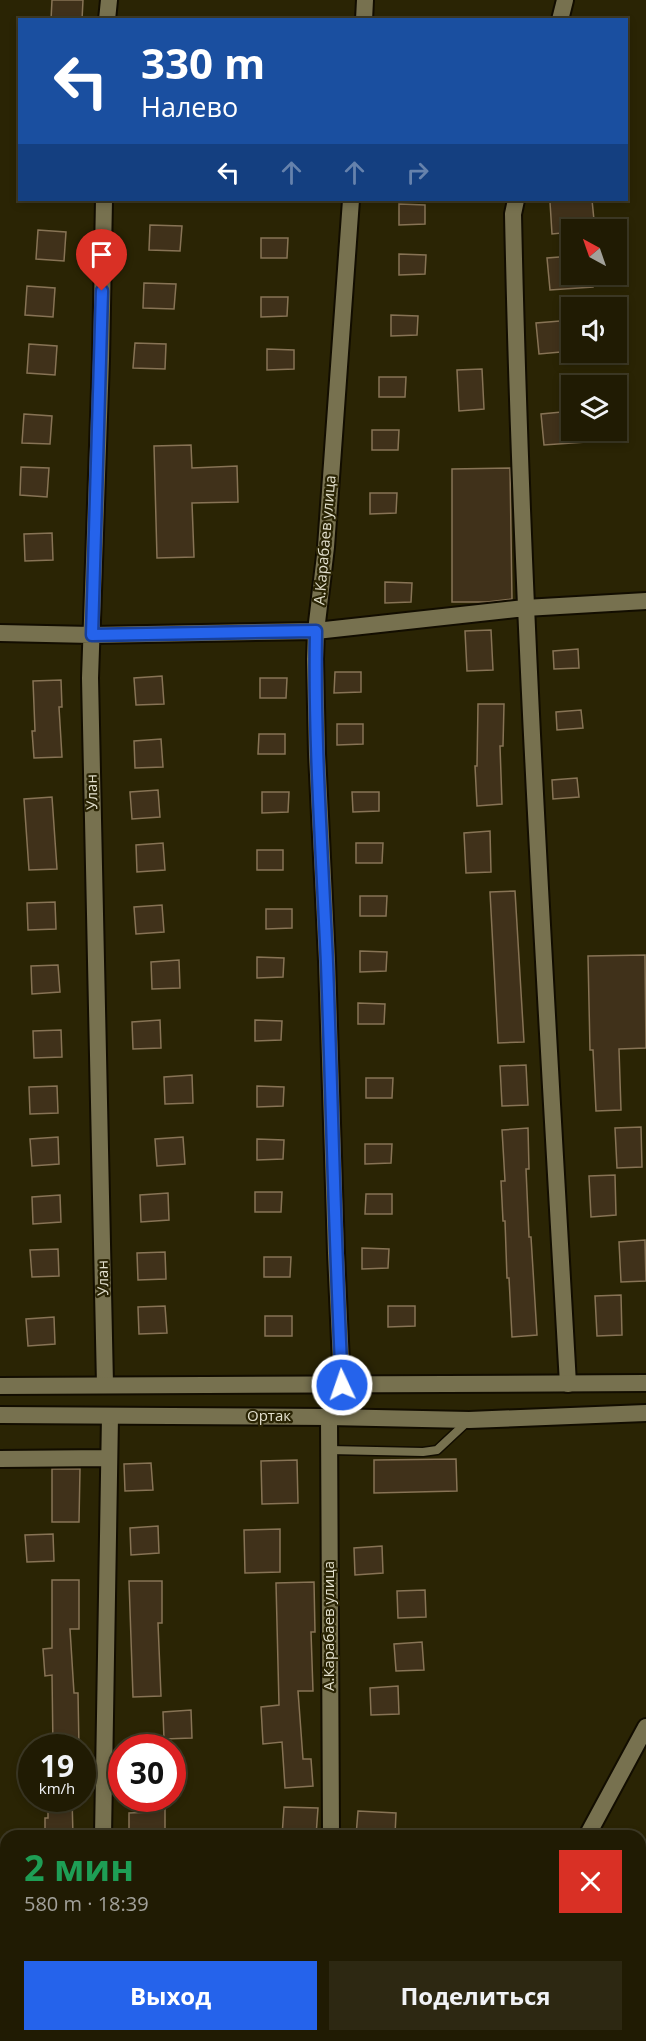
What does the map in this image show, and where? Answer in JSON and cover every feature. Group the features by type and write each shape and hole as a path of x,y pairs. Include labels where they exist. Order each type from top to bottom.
{"street":[{"path":"107,18 109,0"},
{"path":"364,18 365,0"},
{"path":"560,18 565,0"},
{"name":"Улан","path":"104,201 90,678 105,1385"},
{"name":"А.Карабаев улица","path":"342,1385 317,754 316,631 326,547 351,201"},
{"path":"516,201 513,214 516,359 525,608 568,1384"},
{"path":"0,633 92,635 316,631 525,608 646,601"},
{"name":"Ортак","path":"0,1386 646,1383"},
{"name":"Ортак","path":"0,1415 469,1420 646,1413"},
{"path":"103,1830 110,1416"},
{"name":"А.Карабаев улица","path":"328,1417 331,1830"},
{"path":"0,1459 109,1458"},
{"path":"590,1830 646,1727"}],"lane":[{"path":"329,1450 423,1452 437,1450 469,1420"}],"building":[{"path":"52,0 83,0 82,18 51,18"},
{"path":"592,201 594,219 561,219 561,233 552,234 550,202"},
{"path":"399,204 425,205 425,224 399,225"},
{"path":"150,225 182,226 180,251 149,250"},
{"path":"38,230 66,232 64,261 36,259"},
{"path":"261,238 288,238 287,258 261,258"},
{"path":"399,254 426,255 425,274 399,275"},
{"path":"561,257 561,285 593,285 593,287 550,290 547,258"},
{"path":"144,283 176,284 174,309 143,308"},
{"path":"27,286 55,288 53,317 25,315"},
{"path":"261,297 288,297 287,316 261,317"},
{"path":"391,315 418,316 417,335 391,336"},
{"path":"561,321 561,352 539,354 536,323"},
{"path":"135,343 166,344 165,369 133,368"},
{"path":"29,344 57,346 55,375 27,373"},
{"path":"267,349 294,350 294,369 267,370"},
{"path":"482,369 484,409 459,411 457,370"},
{"path":"379,377 406,377 405,397 379,397"},
{"path":"561,412 561,441 586,442 544,445 541,414"},
{"path":"24,414 52,416 50,444 22,443"},
{"path":"372,430 399,430 398,450 372,450"},
{"path":"191,445 192,468 237,466 238,502 192,503 194,557 157,558 154,446"},
{"path":"21,467 49,468 47,497 20,495"},
{"path":"510,468 512,599 452,602 452,469"},
{"path":"370,493 397,493 396,513 370,514"},
{"path":"52,533 53,560 25,561 24,534"},
{"path":"385,582 412,583 411,602 385,603"},
{"path":"491,630 493,670 467,671 465,631"},
{"path":"578,649 579,668 554,669 553,651"},
{"path":"335,672 361,672 361,692 334,693"},
{"path":"162,676 164,704 136,705 134,678"},
{"path":"260,678 287,678 286,698 260,698"},
{"path":"61,680 62,707 59,707 62,757 34,758 33,681"},
{"path":"478,704 504,704 503,746 500,746 502,804 477,806 475,766 477,766"},
{"path":"581,710 583,728 557,730 556,712"},
{"path":"337,724 363,724 363,744 337,745"},
{"path":"259,734 285,734 285,754 258,754"},
{"path":"161,739 163,767 135,768 134,741"},
{"path":"577,778 579,797 553,799 552,780"},
{"path":"158,790 160,817 132,819 130,792"},
{"path":"262,792 289,792 288,812 262,813"},
{"path":"352,792 379,792 379,811 353,812"},
{"path":"52,797 57,869 29,870 24,799"},
{"path":"490,831 491,872 466,873 464,833"},
{"path":"163,843 165,870 137,872 136,845"},
{"path":"356,843 383,843 382,863 356,863"},
{"path":"257,850 283,850 283,870 257,870"},
{"path":"515,891 524,1042 498,1043 490,892"},
{"path":"360,896 387,896 386,916 360,916"},
{"path":"55,902 56,929 28,930 27,903"},
{"path":"162,905 164,932 136,934 134,907"},
{"path":"266,909 292,909 292,928 266,929"},
{"path":"360,951 387,952 386,971 360,972"},
{"path":"645,955 646,1048 619,1049 621,1110 596,1111 593,1050 590,1050 588,956"},
{"path":"257,957 284,958 283,977 257,978"},
{"path":"179,960 180,988 152,989 151,962"},
{"path":"58,965 60,992 32,994 31,966"},
{"path":"358,1003 385,1004 384,1024 358,1024"},
{"path":"160,1020 161,1048 133,1049 132,1022"},
{"path":"255,1020 282,1021 281,1040 255,1041"},
{"path":"61,1030 62,1057 34,1058 33,1031"},
{"path":"526,1065 528,1105 502,1106 500,1066"},
{"path":"192,1075 193,1103 165,1104 164,1077"},
{"path":"366,1078 393,1078 392,1098 366,1098"},
{"path":"57,1086 58,1113 30,1114 29,1087"},
{"path":"257,1086 284,1087 283,1106 257,1107"},
{"path":"641,1127 642,1167 617,1168 615,1128"},
{"path":"528,1128 529,1169 526,1169 537,1335 512,1337 501,1181 505,1181 502,1130"},
{"path":"58,1137 59,1164 32,1166 30,1139"},
{"path":"183,1137 185,1164 157,1166 155,1139"},
{"path":"257,1139 284,1140 283,1159 257,1160"},
{"path":"365,1144 392,1144 391,1163 365,1164"},
{"path":"615,1175 616,1215 591,1217 589,1176"},
{"path":"255,1192 282,1192 281,1212 255,1212"},
{"path":"168,1193 169,1220 141,1222 140,1195"},
{"path":"366,1194 392,1194 392,1214 365,1214"},
{"path":"60,1195 61,1222 33,1224 32,1197"},
{"path":"645,1240 646,1281 621,1282 619,1242"},
{"path":"362,1248 389,1249 388,1268 362,1269"},
{"path":"58,1249 59,1276 32,1277 30,1250"},
{"path":"165,1252 166,1279 138,1280 137,1253"},
{"path":"264,1257 291,1257 290,1277 264,1277"},
{"path":"621,1295 622,1335 597,1336 595,1296"},
{"path":"165,1306 167,1333 139,1334 138,1307"},
{"path":"388,1306 415,1306 415,1326 388,1327"},
{"path":"265,1316 292,1316 292,1336 265,1336"},
{"path":"54,1317 55,1344 28,1346 26,1319"},
{"path":"456,1459 457,1491 374,1493 374,1460"},
{"path":"297,1460 298,1503 262,1504 261,1461"},
{"path":"151,1463 153,1490 125,1491 124,1464"},
{"path":"52,1469 80,1469 79,1522 52,1522"},
{"path":"158,1526 159,1553 131,1555 130,1528"},
{"path":"280,1529 280,1572 245,1573 244,1530"},
{"path":"53,1534 54,1561 27,1562 25,1535"},
{"path":"382,1546 383,1573 355,1575 354,1548"},
{"path":"52,1580 79,1580 79,1629 70,1629 74,1693 78,1693 79,1734 53,1734 52,1675 45,1676 43,1649 52,1648"},
{"path":"129,1581 162,1581 162,1623 158,1623 161,1696 133,1697"},
{"path":"314,1582 315,1632 311,1632 313,1691 298,1691 303,1759 311,1759 313,1786 285,1788 282,1742 263,1744 261,1707 279,1705 276,1583"},
{"path":"425,1590 426,1617 398,1618 397,1591"},
{"path":"422,1642 424,1670 396,1671 394,1644"},
{"path":"398,1686 399,1714 371,1715 370,1688"},
{"path":"191,1710 192,1738 186,1738 186,1734 164,1734 163,1712"},
{"path":"284,1807 318,1808 316,1830 282,1830"},
{"path":"358,1811 396,1813 395,1830 356,1830"},
{"path":"48,1812 72,1812 73,1830 45,1830 45,1818 48,1818"},
{"path":"165,1812 165,1830 129,1830 129,1813"}],"route":[{"path":"102,291 92,635 316,631 317,754 342,1385"}]}
